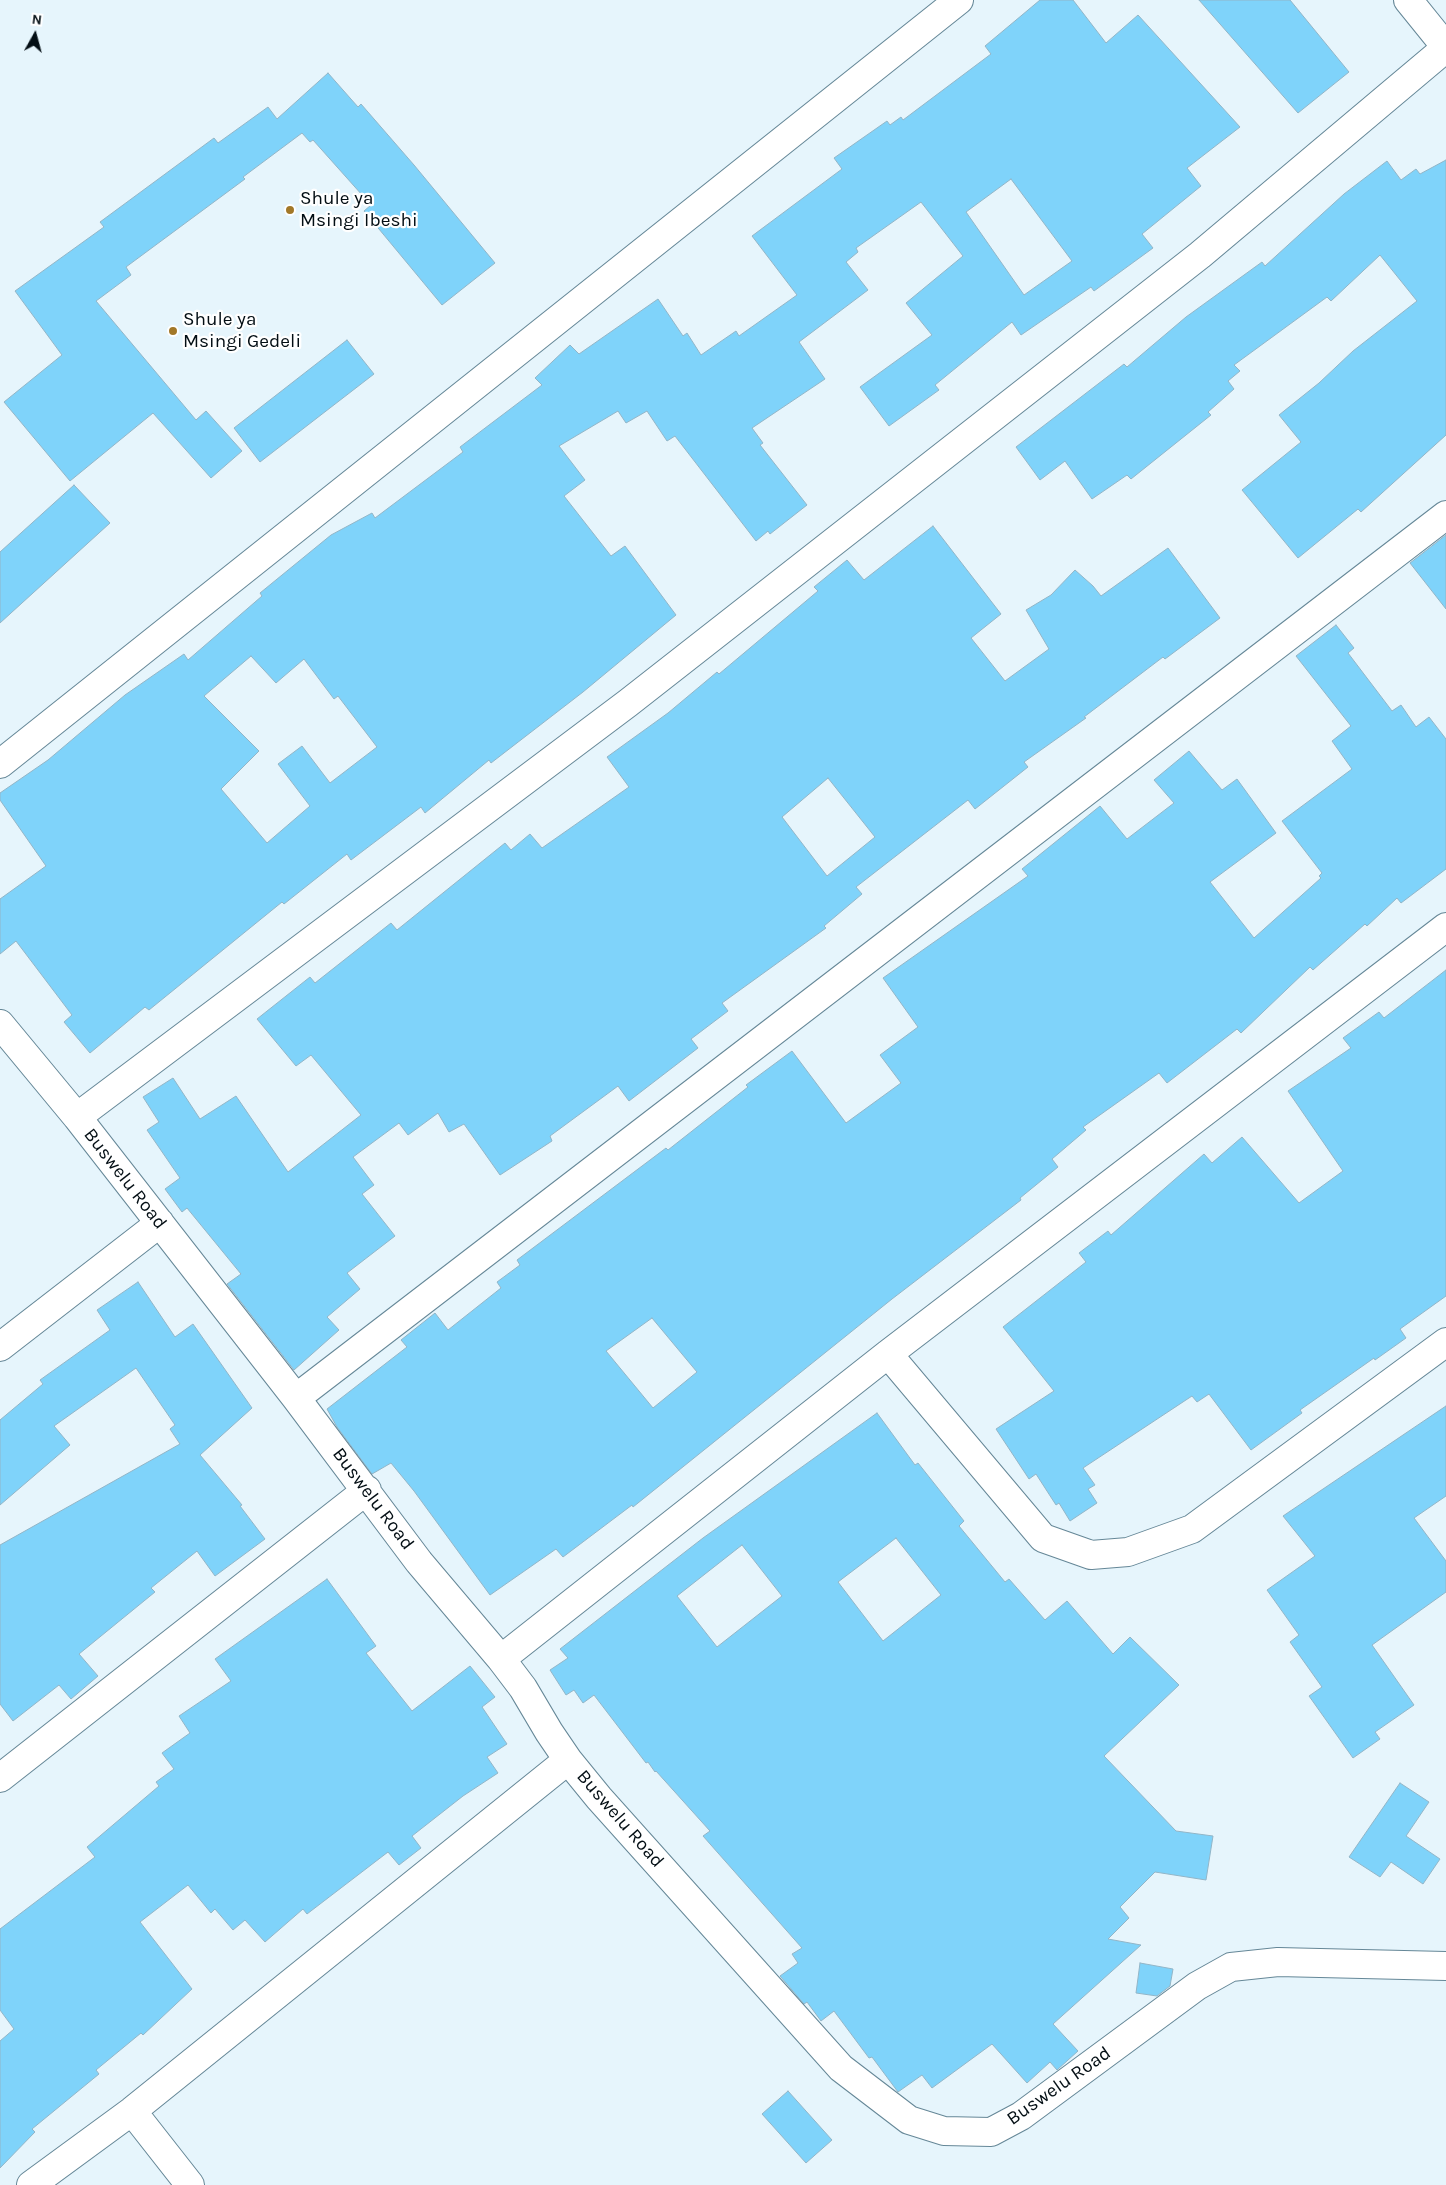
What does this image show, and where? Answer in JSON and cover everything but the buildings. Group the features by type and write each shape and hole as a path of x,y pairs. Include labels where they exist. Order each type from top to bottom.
{"street":[{"path":"0,764 959,0"},
{"path":"77,1117 628,703 1200,255 1446,48 1408,0"},
{"path":"296,1398 1446,515"},
{"path":"501,1659 888,1354 1446,927"},
{"name":"Buswelu Road","path":"0,1024 77,1117 160,1223 420,1562 501,1659 523,1688 568,1760 599,1798 841,2068 909,2120 944,2131 991,2132 1021,2116 1197,1986 1231,1967 1278,1962 1446,1966"},
{"path":"0,1347 160,1223"},
{"path":"888,1354 1043,1538 1091,1555 1128,1552 1192,1529 1446,1342"},
{"path":"0,1778 366,1490"},
{"path":"31,2185 132,2111 568,1760"},
{"path":"132,2111 190,2185"}],"place":[{"name":"Shule ya Msingi Ibeshi","path":"290,210"},
{"name":"Shule ya Msingi Gedeli","path":"173,331"}]}
